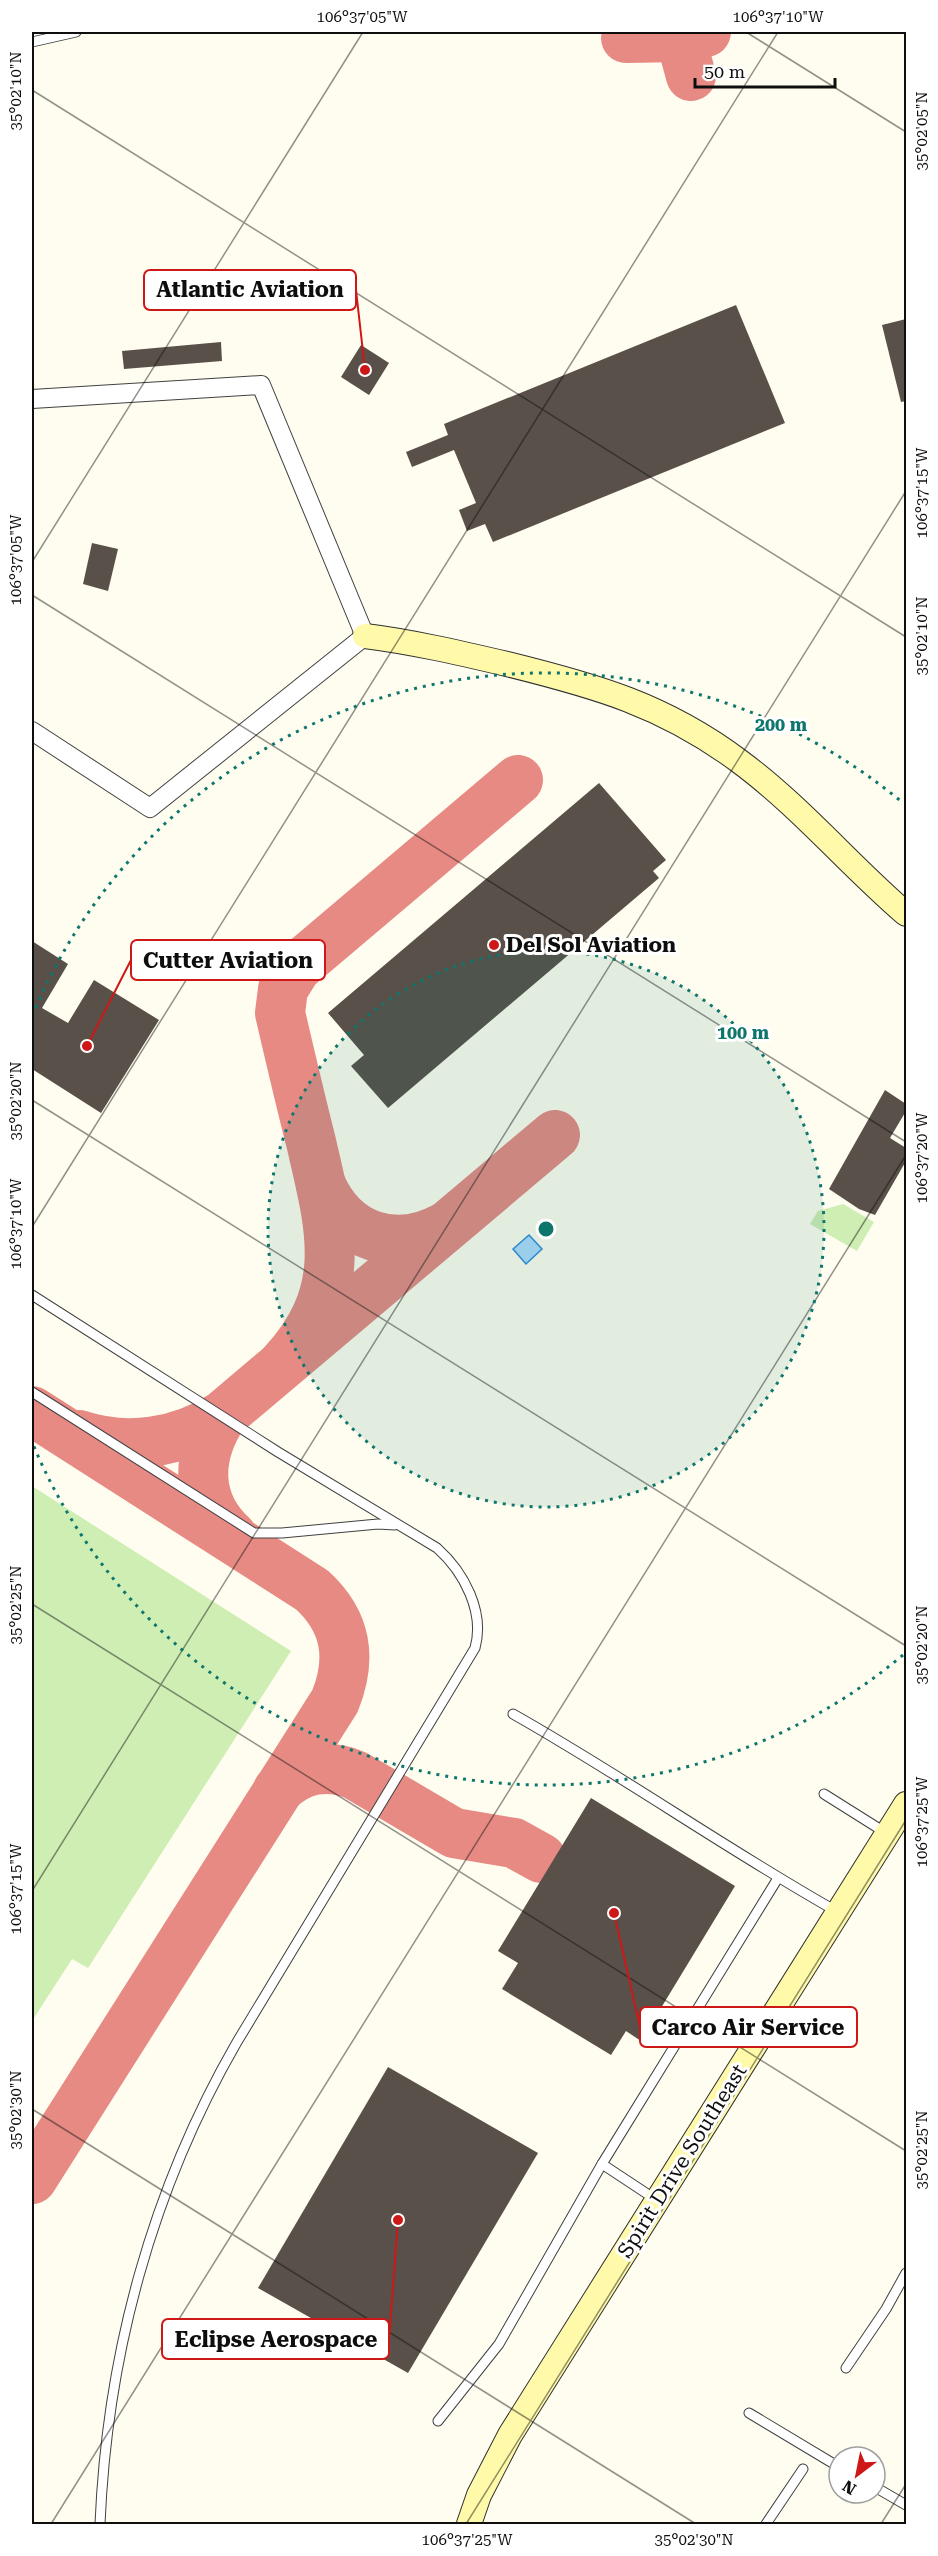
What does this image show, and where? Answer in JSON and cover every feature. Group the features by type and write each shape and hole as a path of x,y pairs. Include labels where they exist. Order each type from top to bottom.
{"street":[{"path":"32,399 261,386 365,636"},
{"path":"32,730 150,808 365,636 419,643 579,682 618,694 684,724 741,762 778,793 872,885 906,914"},
{"name":"Spirit Drive Southeast","path":"469,2524 479,2495 510,2436 906,1804"}],"lane":[{"path":"32,42 76,32"},
{"path":"32,1295 449,1558 470,1593 478,1621 475,1648 237,2042 208,2093 190,2131 152,2232 119,2354 103,2474 100,2524"},
{"path":"32,1392 254,1533 273,1534 378,1524 391,1524 406,1529"},
{"path":"513,1714 591,1759 778,1878 838,1912"},
{"path":"824,1794 888,1834"},
{"path":"438,2421 499,2344 602,2164 778,1878"},
{"path":"602,2164 657,2200"},
{"path":"846,2368 886,2309 906,2273"},
{"path":"749,2413 827,2460"},
{"path":"766,2524 803,2469"},
{"path":"887,2494 906,2505"}],"green space":[{"path":"843,1204 874,1222 857,1251 810,1224 818,1211"},
{"path":"32,1486 291,1651 88,1968 72,1959 32,2021"}],"water":[{"path":"529,1235 542,1249 526,1264 513,1249"}],"building":[{"path":"736,305 785,423 493,542 485,524 467,531 459,510 476,503 454,450 412,467 406,452 448,435 444,424"},
{"path":"906,319 906,401 901,402 882,325"},
{"path":"221,342 222,361 124,369 122,351"},
{"path":"361,345 389,363 369,395 341,377"},
{"path":"92,543 118,549 108,591 83,584"},
{"name":"Del Sol Aviation","path":"599,783 666,860 653,871 659,878 388,1108 351,1066 364,1055 328,1013"},
{"path":"32,941 68,964 42,1008 68,1023 94,980 159,1020 101,1113 32,1069"},
{"path":"885,1090 906,1104 906,1111 890,1138 906,1148 906,1161 875,1215 859,1209 829,1189"},
{"path":"591,1798 735,1886 641,2041 626,2031 611,2055 502,1989 518,1963 498,1951"},
{"path":"388,2067 538,2153 408,2373 258,2288"}],"taxiway":[{"path":"679,32 691,76"},
{"path":"626,38 681,37 706,32"},
{"path":"283,1364 304,1337 318,1311 327,1285 330,1258 329,1231 324,1203 280,1013 283,989 296,968 518,780"},
{"path":"79,1435 116,1443 152,1442 188,1433 222,1416 555,1135"},
{"path":"321,1185 331,1203 343,1217 357,1228 373,1236 408,1239 445,1227"},
{"path":"32,1411 312,1590 333,1615 343,1642 344,1656 344,1670 335,1701 32,2179"},
{"path":"222,1416 207,1447 203,1479 211,1509 232,1536"},
{"path":"278,1790 295,1777 314,1770 344,1771 355,1775 454,1833 514,1843 541,1858"}],"place":[{"name":"Atlantic Aviation","path":"365,370"},
{"name":"Del Sol Aviation","path":"494,945"},
{"name":"Cutter Aviation","path":"87,1046"},
{"name":"Carco Air Service","path":"614,1913"},
{"name":"Eclipse Aerospace","path":"398,2220"}]}
